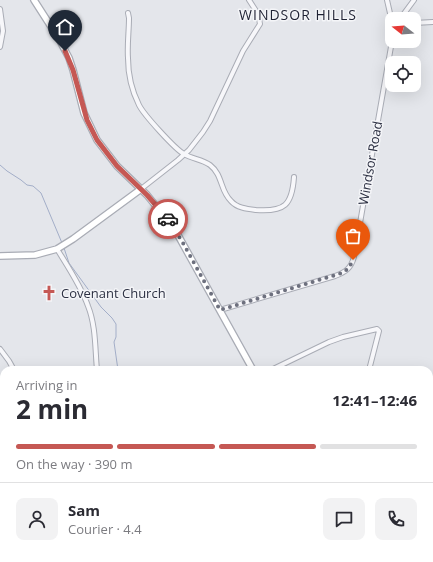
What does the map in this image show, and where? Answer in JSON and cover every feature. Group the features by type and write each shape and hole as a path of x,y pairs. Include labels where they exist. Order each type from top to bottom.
{"street":[{"path":"34,0 69,58 84,113 94,135 117,166 156,204 174,228 251,366"},
{"path":"0,256 35,255 60,247 141,189 185,154 208,125 243,51 259,27 260,18 249,0"},
{"path":"387,0 390,12"},
{"path":"405,12 414,0"},
{"path":"0,9 3,31 0,47"},
{"path":"128,13 128,66 137,100 146,117 185,154 210,165 218,175 229,199 234,204 246,208 272,210 280,209 289,200 292,192 294,176"},
{"path":"421,23 433,22"},
{"name":"Windsor Road","path":"220,310 335,276 346,271 351,265 354,257 391,48"},
{"path":"60,247 89,307 94,329 96,366"},
{"path":"279,366 329,342 377,329 379,331 370,366"},
{"path":"0,349 12,366"}],"waterway":[{"path":"0,165 27,185 33,186 41,193 62,243"},
{"path":"64,248 69,263 101,307 116,324 116,337 114,342 117,366"}],"way so far":[{"path":"168,219 220,310 228,306 335,276 346,271 353,260"}],"place":[{"name":"Covenant Church","path":"49,293"}],"district":[{"name":"WINDSOR HILLS","path":"298,15"}],"route":[{"path":"65,51 73,70 87,120 97,140 117,166 156,204 168,219"}]}
